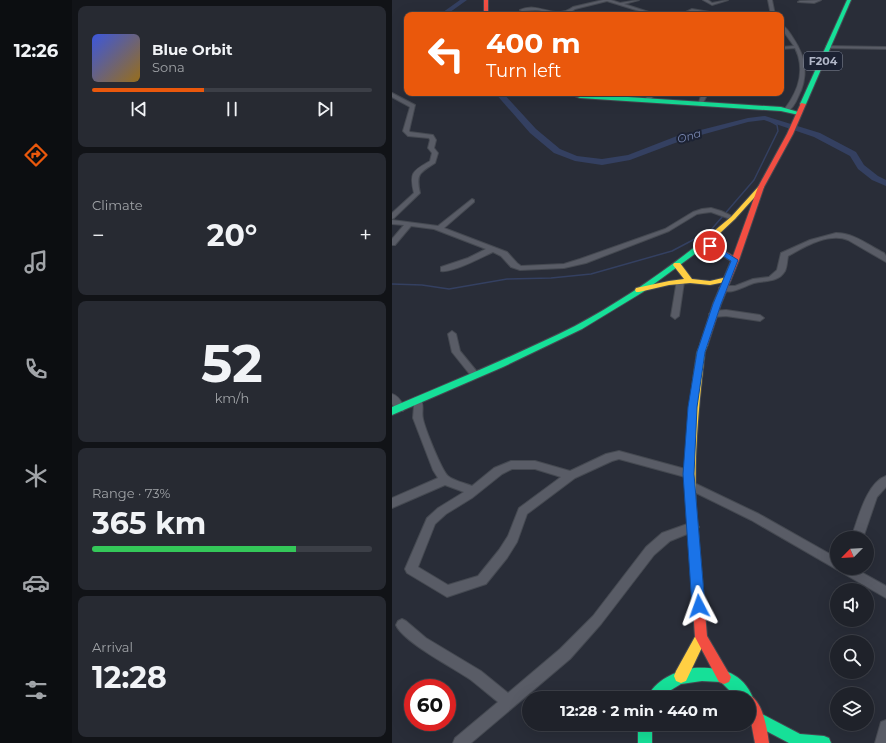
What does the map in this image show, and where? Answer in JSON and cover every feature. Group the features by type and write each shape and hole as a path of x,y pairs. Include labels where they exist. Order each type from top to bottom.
{"main road":[{"path":"486,0 486,12"},
{"name":"F204","path":"724,677 701,637 689,474 692,407 701,352 713,314 713,297 725,283 735,260 761,187 790,134 849,0"},
{"path":"580,96 650,97 700,104 787,110 797,117"},
{"path":"396,409 549,342 605,313 677,265 706,243 730,216 761,187"},
{"path":"706,243 735,260"},
{"path":"677,265 689,282 713,297"},
{"path":"639,290 656,285 689,282 725,283"},
{"path":"681,676 701,637"},
{"path":"660,691 681,676 701,673 724,677 740,691"},
{"path":"756,715 762,743"},
{"path":"758,719 796,742 824,743"},
{"path":"644,741 645,731"}],"street":[{"path":"566,12 574,8 608,0 644,12"},
{"path":"618,4 637,0"},
{"path":"705,0 712,4 726,0"},
{"path":"770,0 772,12"},
{"path":"800,2 814,2 819,0"},
{"path":"522,10 541,9 548,12"},
{"path":"688,12 692,10 704,12"},
{"path":"784,28 802,59 802,78 795,100 787,110"},
{"path":"784,48 796,47"},
{"path":"828,47 886,48"},
{"path":"392,95 413,106 406,131 408,134 431,136 433,140 431,148 435,153 433,162 418,171 414,180 417,193 392,217"},
{"path":"700,104 704,96"},
{"path":"440,228 472,200"},
{"path":"392,222 440,228 504,254 514,265 520,268 564,266 583,261 667,230 695,213 707,210 730,216"},
{"path":"392,243 409,224"},
{"path":"725,283 736,288 753,281 771,279 781,271 784,255 801,246 827,237 842,235 881,255 886,260"},
{"path":"444,269 470,260 493,249"},
{"path":"675,316 689,282"},
{"path":"713,314 760,318"},
{"path":"452,334 456,352 474,375"},
{"path":"392,396 396,409"},
{"path":"417,400 419,406 418,418 438,470 445,480 473,491"},
{"path":"571,475 535,465 511,465 498,471 473,491 442,511 431,521 412,569 447,591 482,580 503,554 513,538 523,511 571,475 610,457 620,455 689,474"},
{"path":"392,502 445,480"},
{"path":"859,531 872,495 886,480"},
{"path":"690,485 755,517 830,560"},
{"path":"460,743 566,654 598,620 650,551 666,537 693,527"},
{"path":"856,575 886,592"},
{"path":"402,625 422,642 476,676 509,702"},
{"path":"882,743 886,727"}],"waterway":[{"name":"Ona","path":"446,12 464,0"},
{"name":"Ona","path":"502,96 533,131 557,151 575,158 602,162 630,157 680,138 748,120 765,118 817,135 853,154 861,167 875,178 886,183"},
{"path":"392,284 422,285 449,289 507,279 551,278 591,274 672,251 710,231 754,180 778,131 777,125 765,118"}],"traffic: fast":[{"path":"803,104 849,0"},
{"path":"580,96 781,109 799,113"},
{"path":"392,411 500,365 579,327 640,291 699,248"},
{"path":"660,691 672,681 694,675 717,675 724,677 740,691"},
{"path":"758,719 799,741 824,743"},
{"path":"645,731 645,743"}],"traffic: slow":[{"path":"699,248 733,218 761,187"},
{"path":"677,265 690,281"},
{"path":"639,290 669,283 690,281 710,283 727,279"},
{"path":"691,506 690,467 692,429 701,352 704,344"},
{"path":"681,676 701,637"}],"traffic: jam":[{"path":"486,0 486,12"},
{"path":"704,344 717,304 735,260 761,187 790,134 803,104"},
{"path":"706,243 735,260"},
{"path":"691,506 701,637 724,677"},
{"path":"756,715 762,743"}],"route":[{"path":"699,606 689,474 692,407 701,352 717,304 735,260 710,246"}]}
